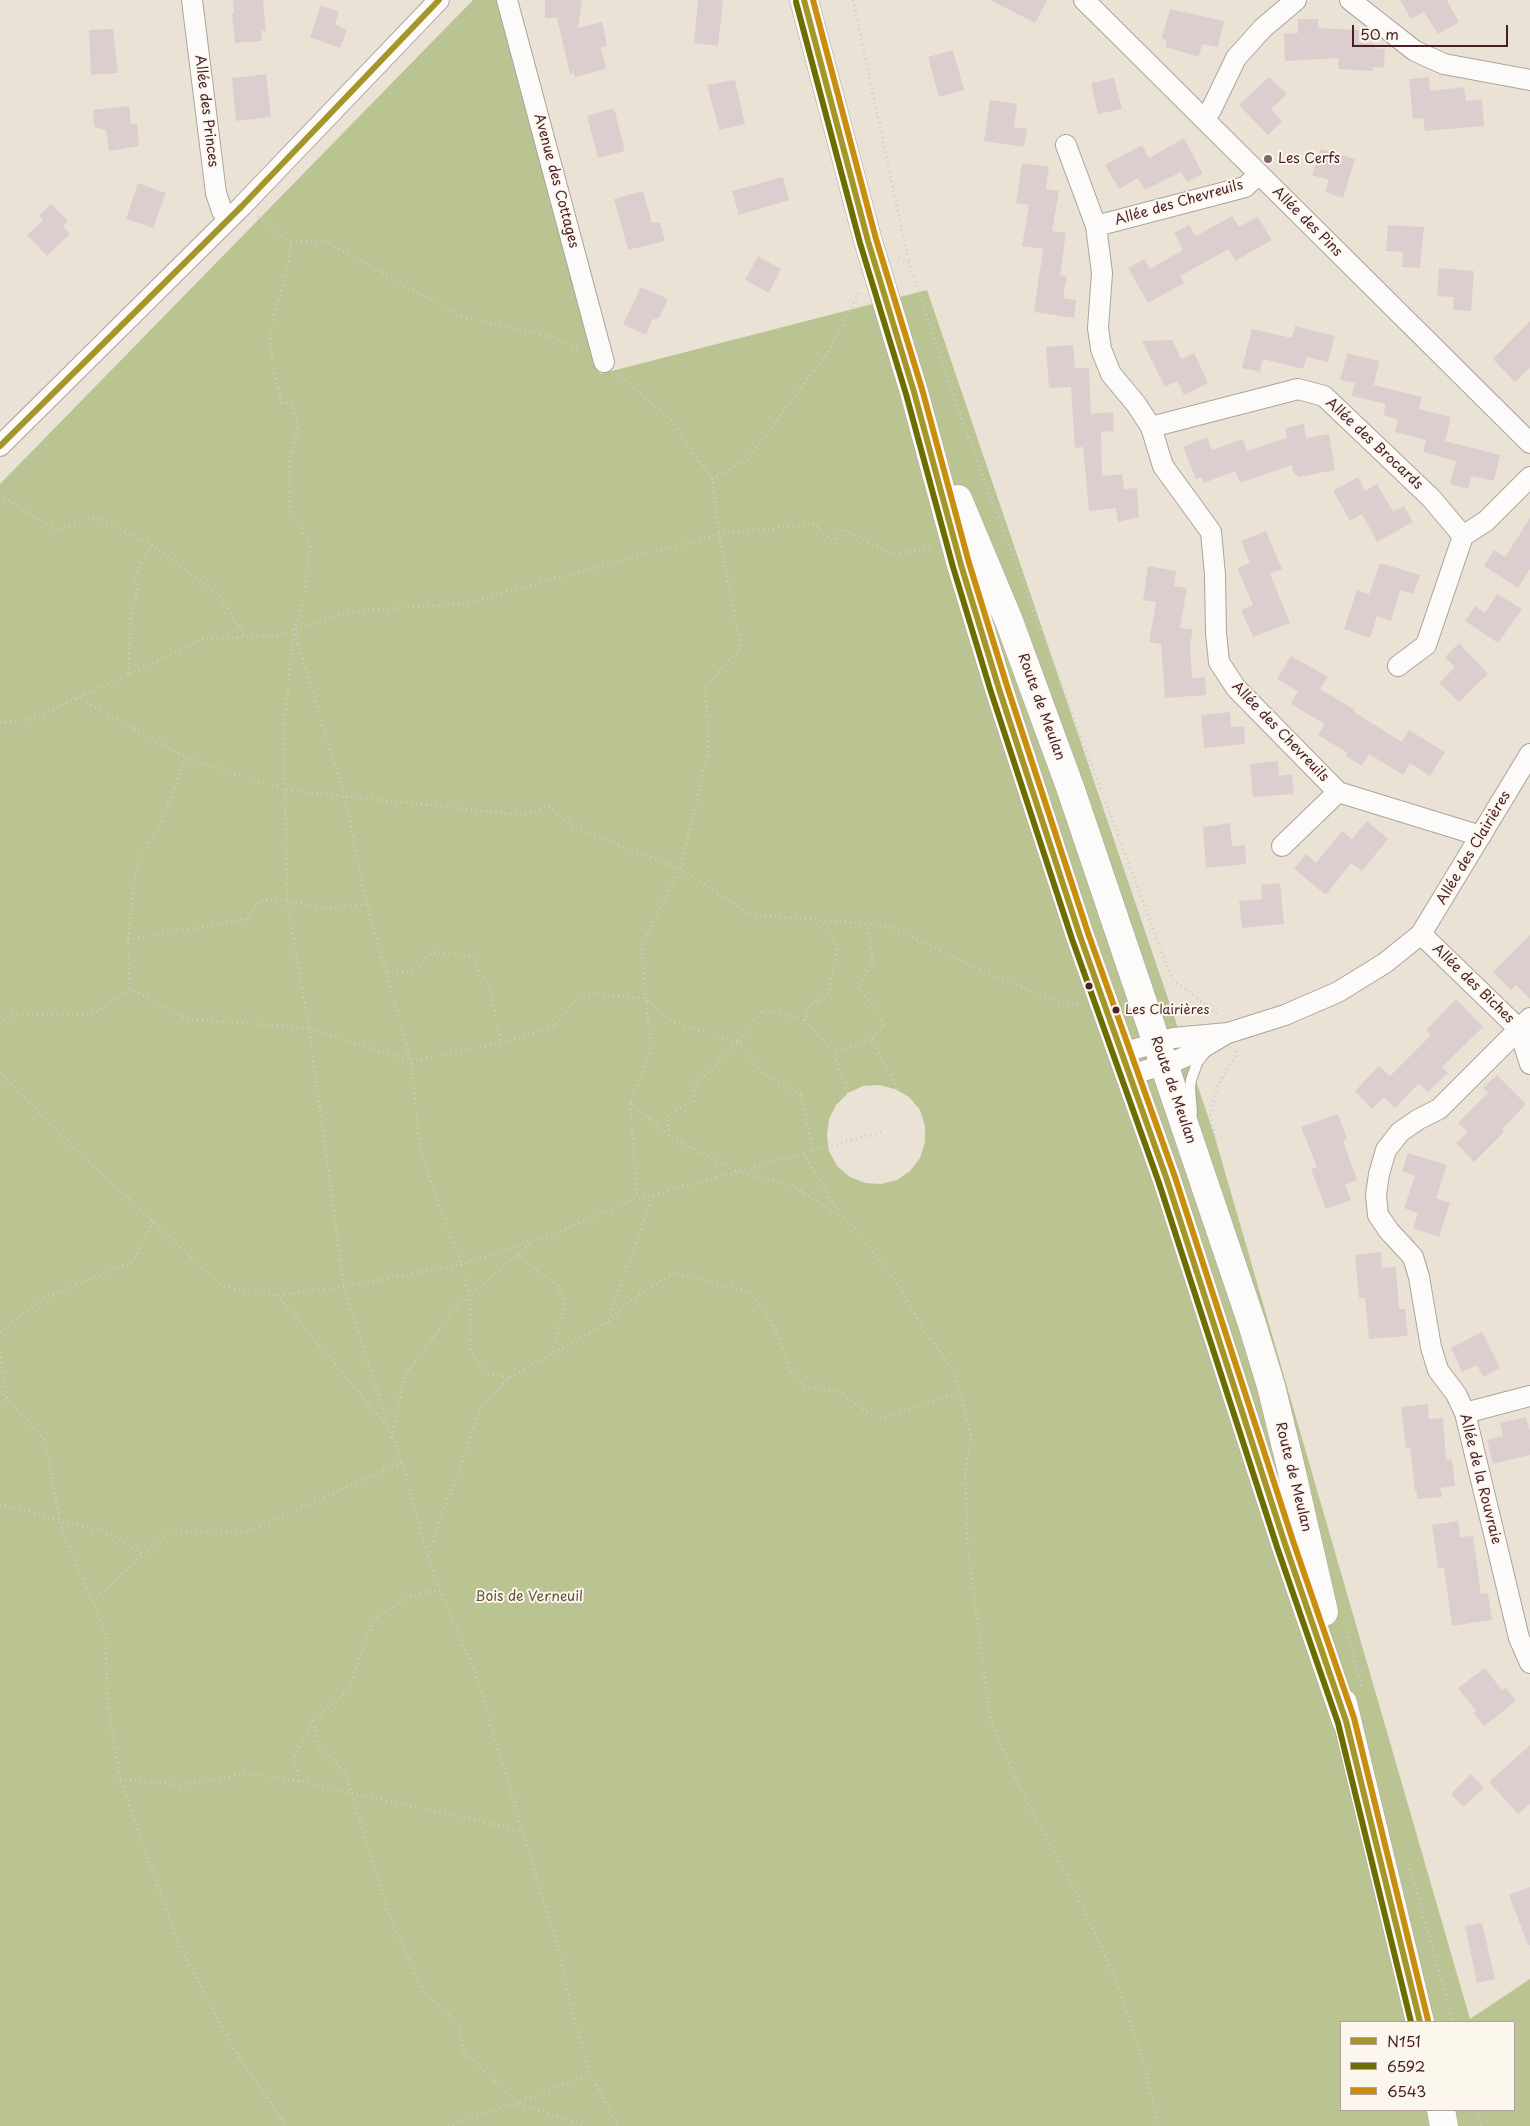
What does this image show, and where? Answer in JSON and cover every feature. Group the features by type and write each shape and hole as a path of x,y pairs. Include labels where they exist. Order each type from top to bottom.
{"main road":[{"name":"Route de Meulan","path":"804,0 875,262 914,392 953,536 1026,773 1168,1180 1285,1544 1346,1721"},
{"name":"Route de Meulan","path":"824,0 846,154"},
{"name":"Route de Meulan","path":"914,392 1009,621 1034,688 1161,1054 1271,1386 1313,1557 1346,1721 1420,2021"},
{"path":"1440,2111 1444,2126"}],"street":[{"name":"Allée des Princes","path":"192,0 216,194 222,211 235,212"},
{"path":"0,446 235,212 439,0"},
{"name":"Avenue des Cottages","path":"507,0 604,362"},
{"name":"Allée des Pins","path":"1084,0 1530,443"},
{"path":"1203,118 1211,110 1236,58 1263,28 1296,0"},
{"path":"1350,0 1415,51 1444,64 1530,80"},
{"name":"Allée des Chevreuils","path":"1066,145 1096,226 1102,274 1098,328 1101,349 1111,374 1136,404 1151,427 1163,466 1212,532 1219,662 1236,688 1338,792 1481,836"},
{"name":"Allée des Chevreuils","path":"1096,226 1245,187 1259,174"},
{"name":"Allée des Brocards","path":"1151,427 1298,389 1324,396 1431,498 1463,536"},
{"path":"1398,666 1426,645 1463,536 1486,521 1530,477"},
{"name":"Allée des Clairières","path":"1126,1064 1161,1054 1194,1053 1221,1037 1286,1015 1338,992 1385,963 1422,934 1530,754"},
{"name":"Allée des Chevreuils","path":"1282,846 1338,792"},
{"name":"Allée des Biches","path":"1422,934 1524,1024 1530,1064"},
{"name":"Allée de la Rouvraie","path":"1524,1024 1439,1110 1419,1119 1400,1132 1386,1150 1379,1174 1376,1195 1378,1215 1389,1231 1413,1258 1419,1277 1438,1370 1456,1394 1465,1413 1519,1638 1530,1663"},
{"path":"1465,1413 1530,1396"}],"lane":[{"path":"1209,1197 1191,1106 1190,1088 1197,1063 1221,1037"}],"path":[{"path":"853,0 909,263"},
{"path":"235,212 291,243 323,240 460,316 555,338 604,362 670,419 712,479 719,534 741,648 706,686 708,754 680,869 641,947 644,998 651,1051 630,1102 637,1198"},
{"path":"291,243 288,264 270,334 273,370 282,403 291,403 298,426 290,460 290,509 310,544 305,592 294,631 284,726 287,901 309,1028 344,1287 388,1428 402,1462 428,1557 475,1672 559,1952 574,2020 590,2074 618,2126"},
{"path":"712,479 747,460 767,435 830,350 875,262"},
{"path":"0,495 56,530 94,518 152,545 217,593 246,637"},
{"path":"0,723 32,719 203,639 281,635 348,612 466,603 719,534 815,524 834,544 843,529 894,555 938,544 953,536"},
{"path":"128,674 131,615 138,589 133,579 152,545"},
{"path":"294,631 345,797 367,905 411,1060 421,1155 461,1264 470,1296 470,1342 474,1357 488,1373 509,1378"},
{"path":"77,698 186,756 284,790 523,815 548,806 574,827 680,869 750,914 889,926 994,976 1069,1006 1101,992"},
{"path":"130,989 128,940 136,865 159,828 186,756"},
{"path":"128,940 247,919 260,900 287,901 322,908 367,905"},
{"path":"805,1020 809,1005 828,996 838,947 822,920"},
{"path":"834,1053 872,1039 883,1025 880,1014 858,987 874,962 867,924"},
{"path":"387,974 414,972 432,952 475,956 479,975 489,983 501,1043"},
{"path":"130,989 187,1018 309,1028 411,1060 501,1043 555,1026 573,1001 598,994 644,998 671,1021 739,1042 761,1072 801,1094 814,1151"},
{"path":"0,1024 12,1015 93,1014 130,989"},
{"path":"669,1136 668,1115 694,1101 694,1086 739,1042 763,1010 805,1020 834,1053 848,1093"},
{"path":"872,1039 898,1090"},
{"path":"0,1073 74,1148 222,1286 277,1295 344,1287 461,1264 556,1233 637,1198 881,1132"},
{"path":"630,1102 669,1136 738,1172 790,1184 842,1217 856,1229 902,1290 923,1329 955,1372 971,1435 965,1476 968,1548 990,1719 1019,1786 1077,1895 1117,1981 1147,2076 1159,2126"},
{"path":"804,1154 842,1217"},
{"path":"607,1323 653,1195"},
{"path":"0,1332 43,1299 133,1261 153,1222"},
{"path":"392,1438 404,1376 454,1309 534,1240"},
{"path":"518,1254 558,1286 565,1304 552,1352"},
{"path":"428,1557 481,1407 509,1378 552,1352 607,1323 631,1300 674,1273 750,1292 774,1326 791,1372 802,1386 840,1392 864,1412 882,1419 960,1392"},
{"path":"277,1295 388,1428"},
{"path":"0,1352 8,1399"},
{"path":"0,1390 44,1439 62,1532 106,1632 106,1700 120,1779 179,1945 236,2051 287,2126"},
{"path":"0,1403 8,1399"},
{"path":"93,1601 171,1531 250,1531 402,1462"},
{"path":"0,1504 112,1534 143,1555"},
{"path":"299,1782 294,1757 313,1721 348,1690 374,1620 410,1595 440,1590"},
{"path":"313,1721 319,1746 345,1772 387,1909 423,1991 459,2024 463,2051 518,2103 584,2126"},
{"path":"120,1779 181,1785 246,1773 299,1782 523,1831"},
{"path":"448,2126 518,2103 590,2074"},
{"path":"1477,2111 1482,2126"}],"green space":[{"name":"Bois de Verneuil","path":"473,0 501,0 600,374 927,290 1214,1134 1470,2019 1530,1979 1530,2126 0,2126 0,484","holes":["879,1085 895,1089 909,1097 920,1110 925,1126 925,1142 920,1158 910,1171 897,1180 881,1184 865,1183 850,1177 837,1166 829,1151 827,1135 829,1119 836,1105 848,1093 863,1086"]}],"building":[{"path":"233,0 263,0 266,34 261,28 262,41 235,43 232,14 234,13"},
{"path":"545,0 582,0 578,28 602,22 607,46 601,48 606,69 575,77 572,69 572,74 570,74 557,18 545,18"},
{"path":"698,0 723,0 718,46 694,43"},
{"path":"990,0 1047,0 1035,23"},
{"path":"1400,0 1447,0 1459,22 1438,34 1424,12 1411,19"},
{"path":"321,5 339,12 335,24 347,30 340,48 310,37"},
{"path":"1170,9 1224,21 1218,47 1202,44 1199,57 1166,47 1166,40 1162,38"},
{"path":"1298,19 1318,19 1318,28 1359,30 1359,43 1375,44 1375,48 1385,49 1384,68 1373,67 1373,71 1338,69 1339,58 1285,61 1284,34 1298,33"},
{"path":"113,29 118,73 91,75 89,30"},
{"path":"953,50 964,90 939,97 928,57"},
{"path":"266,74 271,117 236,121 232,78"},
{"path":"1269,77 1287,94 1271,109 1282,121 1268,135 1239,105"},
{"path":"1429,77 1430,91 1464,87 1466,101 1482,99 1484,126 1425,131 1423,118 1413,119 1409,79"},
{"path":"1114,78 1122,109 1098,114 1091,83"},
{"path":"735,80 745,124 719,130 707,85"},
{"path":"990,100 1017,104 1014,127 1027,129 1024,147 984,141"},
{"path":"129,106 131,124 137,123 139,146 109,151 106,130 94,127 93,110"},
{"path":"614,108 625,151 598,158 587,116"},
{"path":"1184,138 1203,174 1187,182 1181,172 1145,190 1138,178 1119,189 1105,165 1142,145 1149,158"},
{"path":"1321,149 1355,159 1343,198 1325,192 1329,180 1312,175"},
{"path":"1022,163 1049,167 1046,189 1059,191 1052,231 1066,233 1060,275 1067,276 1063,298 1076,300 1074,318 1034,312 1043,249 1022,246 1029,205 1016,203"},
{"path":"783,177 789,200 739,215 732,191"},
{"path":"138,183 166,193 153,228 126,219"},
{"path":"643,191 652,223 660,222 665,241 628,250 614,199"},
{"path":"51,204 68,221 63,226 70,234 47,256 27,235 43,220 39,215"},
{"path":"1232,216 1239,227 1258,217 1272,240 1235,261 1229,249 1180,276 1184,283 1148,303 1128,268 1144,259 1150,269 1183,250 1174,233 1189,225 1196,236"},
{"path":"1388,225 1424,227 1420,268 1402,267 1403,252 1386,251"},
{"path":"758,256 781,269 769,293 745,280"},
{"path":"1439,268 1474,271 1471,311 1453,310 1454,297 1437,296"},
{"path":"641,287 668,299 659,318 652,320 646,335 623,324"},
{"path":"1530,321 1530,368 1515,382 1493,359"},
{"path":"1295,326 1335,336 1328,362 1307,357 1303,369 1263,359 1260,372 1242,368 1252,329 1292,338"},
{"path":"1172,340 1181,359 1194,353 1208,383 1184,395 1177,381 1165,387 1142,341"},
{"path":"1073,345 1075,368 1089,368 1091,414 1113,412 1114,431 1101,432 1102,476 1122,474 1124,489 1137,488 1139,517 1118,522 1116,508 1089,511 1083,447 1075,448 1071,387 1049,388 1046,347"},
{"path":"1347,353 1379,361 1374,385 1422,397 1419,409 1451,417 1445,441 1500,455 1494,481 1471,476 1468,489 1450,484 1456,461 1423,452 1426,440 1395,432 1398,419 1383,415 1386,404 1352,396 1355,383 1340,380"},
{"path":"1304,424 1306,438 1329,434 1335,470 1299,477 1293,472 1292,465 1240,483 1235,471 1204,483 1202,477 1196,479 1183,447 1207,437 1212,450 1243,439 1247,451 1287,438 1285,428"},
{"path":"1358,477 1365,491 1377,484 1393,512 1404,506 1413,522 1377,542 1362,514 1350,521 1333,491"},
{"path":"1530,518 1530,569 1518,588 1484,566 1494,550 1505,557"},
{"path":"1266,531 1282,569 1270,574 1290,623 1253,637 1241,610 1253,605 1237,568 1250,563 1241,541"},
{"path":"1380,563 1420,575 1413,594 1400,590 1391,621 1377,616 1370,638 1344,629 1357,590 1369,594"},
{"path":"1148,566 1176,571 1174,586 1187,588 1180,628 1193,630 1190,645 1192,678 1205,677 1206,695 1165,698 1161,644 1149,642 1156,602 1143,600"},
{"path":"1497,594 1522,609 1498,643 1465,621 1475,606 1485,613"},
{"path":"1459,643 1488,674 1459,702 1439,683 1455,667 1445,657"},
{"path":"1291,656 1328,677 1320,689 1402,742 1409,730 1445,752 1430,776 1410,763 1403,775 1369,754 1362,766 1346,756 1348,753 1318,735 1325,724 1291,704 1298,691 1277,679"},
{"path":"1230,712 1231,727 1244,726 1245,744 1204,748 1201,715"},
{"path":"1278,761 1279,776 1292,774 1294,794 1253,797 1250,764"},
{"path":"1367,821 1388,839 1362,871 1351,863 1326,895 1294,869 1306,854 1316,863 1342,831 1352,839"},
{"path":"1230,823 1232,846 1245,845 1246,864 1206,868 1203,827"},
{"path":"1280,883 1284,924 1242,928 1239,901 1262,899 1261,885"},
{"path":"1530,935 1530,999 1516,985 1511,990 1493,972"},
{"path":"1456,999 1483,1027 1442,1067 1448,1073 1428,1092 1419,1083 1395,1108 1384,1098 1372,1109 1355,1091 1379,1066 1390,1076 1431,1035 1426,1030"},
{"path":"1497,1075 1526,1104 1502,1129 1504,1132 1474,1162 1456,1143 1468,1132 1458,1123 1488,1093 1483,1088"},
{"path":"1338,1114 1347,1139 1343,1141 1357,1180 1345,1185 1351,1200 1326,1209 1311,1169 1317,1167 1301,1127"},
{"path":"1408,1153 1447,1165 1436,1198 1450,1203 1439,1237 1413,1228 1418,1213 1404,1208 1415,1176 1402,1171"},
{"path":"1381,1252 1382,1268 1396,1267 1399,1309 1405,1309 1408,1336 1369,1339 1365,1298 1359,1298 1355,1255"},
{"path":"1482,1332 1500,1368 1483,1377 1477,1365 1462,1372 1451,1348"},
{"path":"1428,1404 1429,1419 1443,1418 1446,1460 1452,1459 1455,1486 1440,1488 1442,1497 1417,1499 1410,1448 1406,1449 1401,1407"},
{"path":"1526,1417 1530,1431 1530,1455 1493,1464 1487,1440 1503,1436 1500,1423"},
{"path":"1458,1521 1460,1537 1473,1536 1481,1594 1488,1593 1492,1620 1452,1626 1444,1568 1438,1568 1432,1525"},
{"path":"1485,1668 1502,1690 1506,1688 1516,1701 1484,1726 1473,1713 1476,1711 1458,1688"},
{"path":"1530,1745 1530,1804 1518,1814 1489,1782"},
{"path":"1471,1774 1484,1788 1463,1807 1451,1794"},
{"path":"1530,1887 1530,1945 1528,1945 1509,1895"},
{"path":"1482,1923 1495,1979 1477,1983 1465,1926"}],"transit line":[{"name":"N151","path":"0,446 242,206 439,0"},
{"name":"N151","path":"804,0 868,241 914,392 961,565 999,689 1080,936 1167,1180 1285,1544 1346,1721 1420,2021"},
{"name":"6543","path":"813,0 876,239 922,389 969,563 1007,686 1088,933 1175,1177 1293,1541 1354,1718 1428,2020"},
{"name":"6592","path":"796,2 860,243 906,394 953,567 991,692 1072,939 1159,1183 1277,1547 1338,1723 1411,2021"}],"place":[{"name":"Les Cerfs","path":"1268,159"},
{"name":"Les Clairières","path":"1116,1010"}]}
